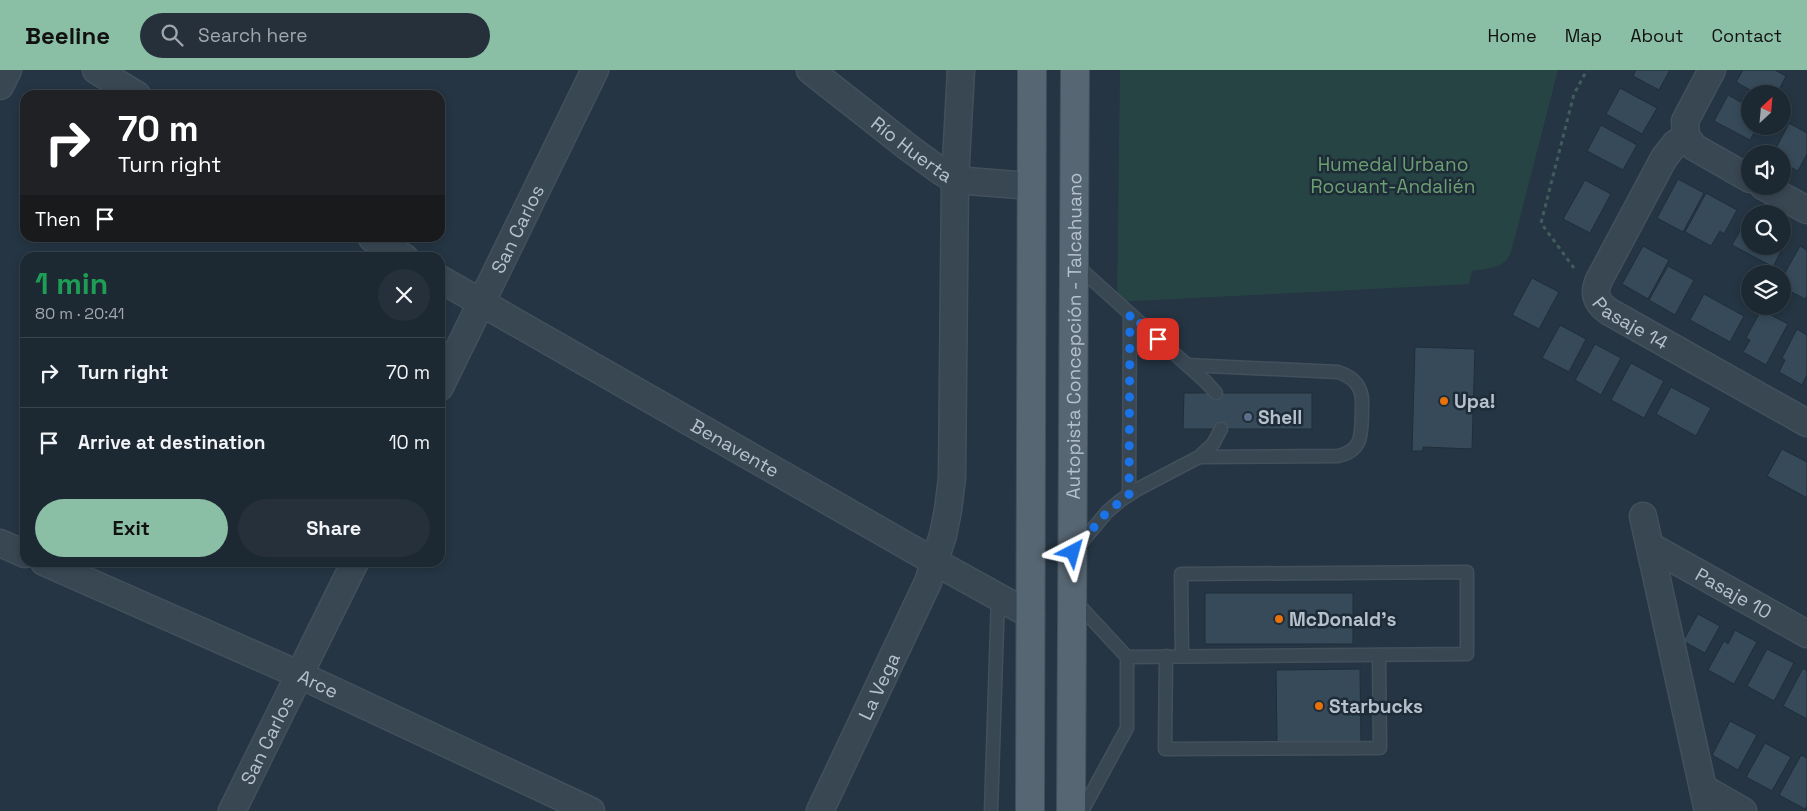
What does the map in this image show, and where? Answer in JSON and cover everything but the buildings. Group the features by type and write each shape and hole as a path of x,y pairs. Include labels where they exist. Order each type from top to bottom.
{"main road":[{"path":"1030,811 1032,70"},
{"name":"Autopista Concepción - Talcahuano","path":"1071,811 1075,70"}],"street":[{"path":"0,86 8,70"},
{"path":"96,70 129,90"},
{"name":"San Carlos","path":"445,376 594,70"},
{"name":"Río Huerta","path":"810,70 909,148 955,180 1031,186"},
{"name":"La Vega","path":"820,811 919,604 935,562 948,510 952,478 955,180 961,70"},
{"path":"1712,70 1685,121 1686,136 1694,147 1741,174"},
{"name":"Pasaje 14","path":"1686,136 1675,144 1664,158 1595,288 1596,297 1600,306 1608,311 1807,423"},
{"path":"1780,195 1807,210"},
{"path":"379,242 395,252"},
{"name":"Benavente","path":"445,282 1031,615"},
{"path":"1643,516 1655,549 1708,798 1743,811"},
{"path":"0,543 20,552"},
{"name":"Pasaje 10","path":"1655,549 1807,634"},
{"name":"Arce","path":"55,567 300,675 592,811"},
{"name":"San Carlos","path":"232,811 353,567"}],"lane":[{"path":"1074,263 1216,393"},
{"path":"1129,495 1130,314"},
{"path":"1187,365 1338,372 1347,375 1355,381 1360,388 1362,397 1361,435 1353,450 1346,454 1338,456 1199,458"},
{"path":"1073,552 1107,512 1129,495 1199,458 1213,444 1220,429"},
{"path":"1127,657 1166,656 1182,657 1468,654 1467,572 1181,574 1182,657"},
{"path":"990,811 998,597"},
{"path":"1072,598 1127,657 1127,728 1082,811"},
{"path":"1166,656 1165,749 1380,748 1379,655"}],"path":[{"path":"1587,70 1574,94 1541,224 1596,297"}],"green space":[{"name":"Humedal Urbano Rocuant-Andalién","path":"1120,70 1558,70 1511,252 1505,262 1500,265 1472,271 1469,284 1117,302"}],"place":[{"name":"Upa!","path":"1444,401"},
{"name":"Shell","path":"1248,417"},
{"name":"McDonald's","path":"1279,619"},
{"name":"Starbucks","path":"1319,706"}],"route":[{"path":"1073,552 1107,512 1129,495 1130,314 1158,339"}]}
